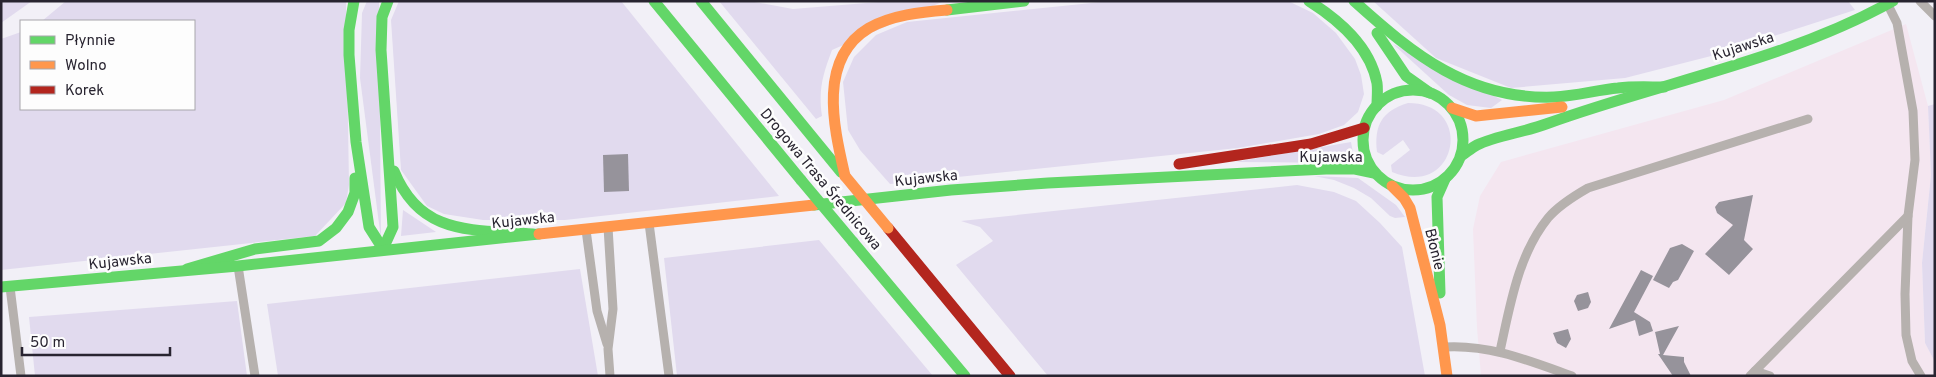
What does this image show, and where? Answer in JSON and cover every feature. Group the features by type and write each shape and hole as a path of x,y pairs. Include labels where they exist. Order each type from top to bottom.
{"street":[{"path":"354,1 349,30 349,55 356,142 369,228 383,250"},
{"path":"383,250 393,226 381,50 382,17 388,1"},
{"name":"Drogowa Trasa Średnicowa","path":"700,1 1010,376"},
{"path":"845,176 836,142 833,100 838,66 854,40 866,29 881,21 902,15 1024,1"},
{"path":"1309,1 1338,21 1354,38 1365,55 1376,76 1378,91 1376,106"},
{"path":"1353,1 1377,33 1400,70 1452,108 1461,126 1463,143 1461,156 1446,179 1422,190 1401,190 1374,173 1364,151 1362,141 1364,128 1368,117 1376,106 1386,98 1398,92 1411,90 1430,93"},
{"path":"1353,1 1406,48 1435,68 1458,80 1481,88 1517,97 1536,98 1557,97 1612,88 1642,86 1664,88"},
{"name":"Kujawska","path":"1461,156 1477,145 1541,126 1598,104 1664,88 1795,44 1875,11 1888,2"},
{"name":"Drogowa Trasa Średnicowa","path":"650,4 698,55 965,376"},
{"name":"Kujawska","path":"1452,108 1476,116 1598,104"},
{"name":"Kujawska","path":"1048,183 1301,145 1364,128"},
{"path":"188,270 255,250 319,241 336,228 348,212 355,193 356,142"},
{"path":"386,142 402,191 415,207 437,222 463,227 533,234"},
{"name":"Kujawska","path":"6,287 238,266 950,190 1048,183 1326,170 1355,169 1374,173"},
{"name":"Błonie","path":"1446,179 1437,197 1440,324 1446,376"},
{"name":"Błonie","path":"1392,186 1404,198 1410,208 1440,324"}],"lane":[{"path":"1920,1 1935,16"},
{"path":"1888,2 1897,23 1913,111 1915,160 1908,216 1905,294 1906,335 1912,361 1921,376"},
{"path":"1500,351 1513,290 1533,240 1549,218 1568,200 1588,188 1808,119"},
{"path":"1752,373 1908,216"},
{"path":"650,223 669,376"},
{"path":"608,226 613,309 608,350 610,376"},
{"path":"586,228 597,311 608,350"},
{"path":"238,266 256,376"},
{"path":"6,287 21,376"},
{"path":"1443,347 1500,351 1572,376"},
{"path":"1752,373 1770,376"}],"shaded area":[{"path":"1,1 32,1 1,23"},
{"path":"66,1 346,1 349,185 346,203 315,236 1,270 1,39 20,32 20,110 195,110 195,20 43,20"},
{"path":"367,1 379,1 381,239 360,78 362,13"},
{"path":"399,1 621,1 779,196 565,220 483,220 444,214 427,206 401,170 391,20"},
{"path":"719,1 749,1 793,9 891,1 944,1 832,50 822,82 822,116 816,119"},
{"path":"1111,1 1288,1 1313,13 1336,33 1355,59 1361,75 1364,94 1358,112 1344,125 1319,134 1238,148 890,184 860,150 848,130 843,82 854,57 876,35 907,22"},
{"path":"1373,1 1848,1 1855,10 1715,55 1625,78 1511,88 1436,58"},
{"path":"1906,24 1928,106 1931,175 1922,263 1925,343 1935,362 1935,376 1481,376 1473,229 1480,196 1501,162 1724,100"},
{"path":"1393,44 1502,100 1491,108 1467,105 1449,95"},
{"path":"1408,103 1430,107 1443,118 1450,132 1450,148 1444,162 1431,173 1414,177 1392,172 1391,165 1410,150 1403,140 1383,155 1377,152 1376,142 1379,127 1386,115 1399,106"},
{"path":"1935,104 1935,362 1925,343 1922,263 1931,175 1928,106"},
{"path":"1351,142 1355,163 1235,162"},
{"path":"1314,176 1358,178 1396,205 1405,217 1395,218 1390,216 1371,198 1354,188 1334,180"},
{"path":"1297,185 1334,192 1356,201 1402,247 1425,376 1048,376 956,265 993,241 980,227 961,221"},
{"path":"403,210 436,232 401,236"},
{"path":"819,240 933,376 677,376 664,258"},
{"path":"580,269 598,376 278,376 267,304"},
{"path":"237,301 247,376 35,376 29,317"}],"building":[{"path":"628,154 629,191 604,192 603,155"},
{"path":"1753,195 1744,240 1753,249 1729,275 1705,254 1733,225 1717,213 1715,207 1719,202"},
{"path":"1682,244 1694,251 1678,280 1673,282 1669,288 1653,280 1670,248"},
{"path":"1641,270 1653,276 1634,312 1650,322 1653,331 1639,336 1635,320 1609,329"},
{"path":"1588,292 1591,302 1588,308 1578,311 1574,301 1577,295"},
{"path":"1679,326 1663,355 1684,357 1684,362 1691,376 1673,376 1658,354 1660,354 1655,332"},
{"path":"1568,329 1571,339 1566,348 1557,343 1553,333"}],"traffic: fast":[{"path":"354,1 349,30 349,55 356,142 369,227 383,249"},
{"path":"383,249 393,227 381,50 382,17 388,1"},
{"path":"654,1 801,180"},
{"path":"701,1 841,172"},
{"path":"947,10 1024,1"},
{"path":"1309,1 1352,35 1368,57 1377,86 1377,106"},
{"path":"1354,1 1421,56 1469,82 1495,91 1523,96 1554,97 1624,87 1664,87"},
{"path":"1461,156 1477,145 1492,139 1538,127 1589,109 1722,69 1809,40 1852,22 1893,1"},
{"path":"1377,33 1406,76 1430,93"},
{"path":"1413,90 1423,91 1441,98 1455,112 1462,130 1463,140 1462,150 1455,168 1441,182 1423,189 1413,190 1403,189 1385,182 1371,168 1364,150 1363,140 1364,130 1371,112 1385,98 1403,91 1413,90"},
{"path":"814,205 951,190 1048,183 1326,169 1355,169 1374,173"},
{"path":"394,171 405,192 419,208 434,219 470,229 533,234"},
{"path":"187,269 255,249 319,241 336,228 348,212 355,193 355,178"},
{"path":"1440,293 1437,197 1445,179"},
{"path":"801,180 853,242"},
{"path":"1,287 238,266 539,234"},
{"path":"853,242 965,376"}],"traffic: slow":[{"path":"845,176 837,137 833,96 836,76 842,57 853,41 869,28 887,20 907,15 947,10"},
{"path":"1452,108 1476,116 1562,107"},
{"path":"845,176 888,228"},
{"path":"1392,186 1404,198 1410,208 1440,325 1447,376"},
{"path":"539,234 814,205"}],"traffic: jam":[{"path":"1179,164 1311,144 1364,128"},
{"path":"888,228 1010,376"}]}
